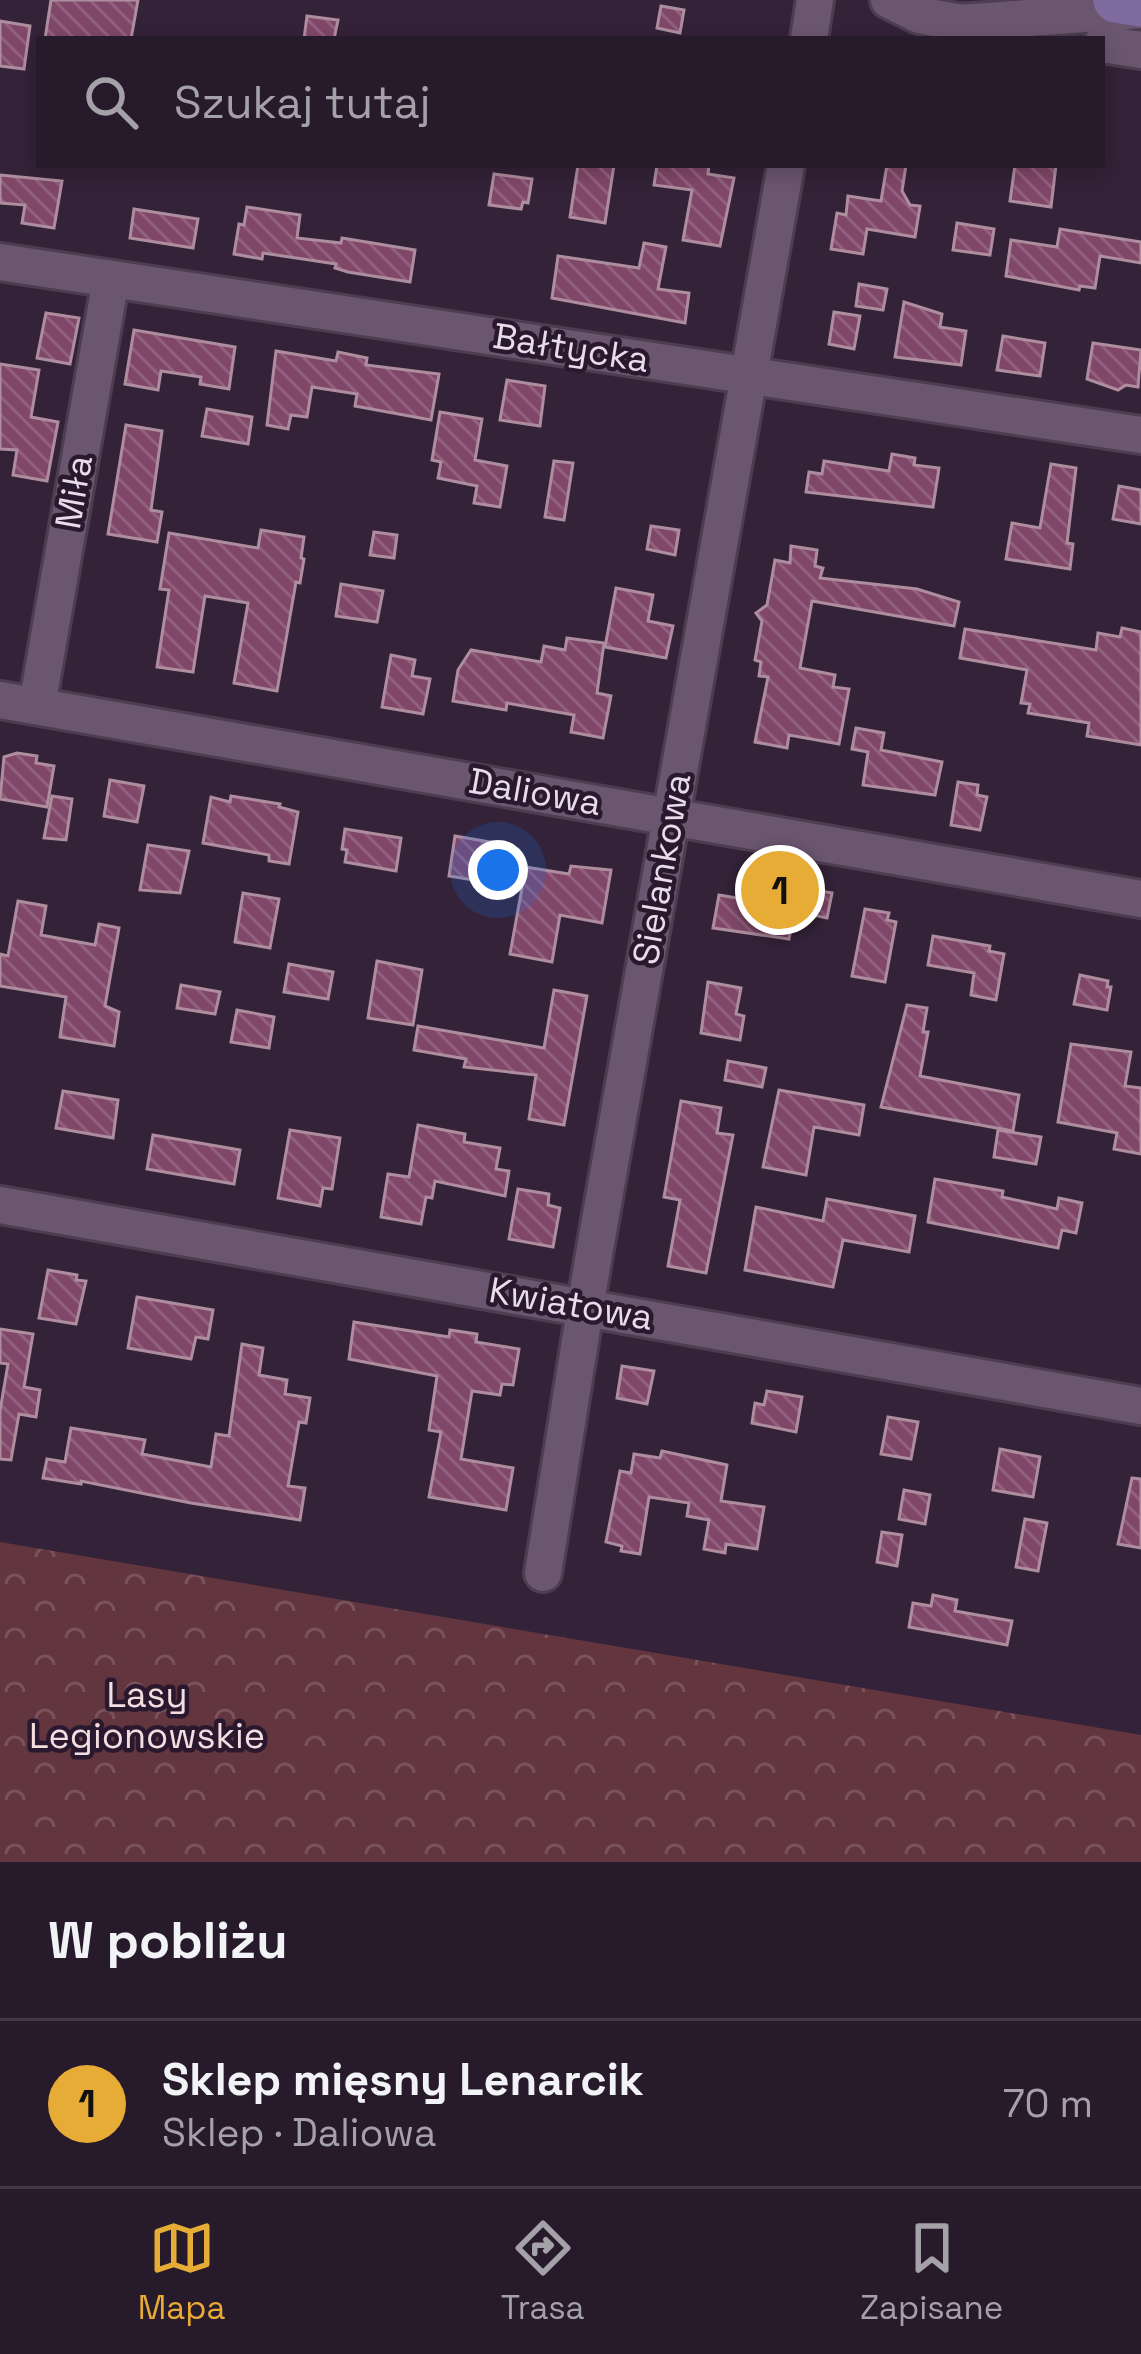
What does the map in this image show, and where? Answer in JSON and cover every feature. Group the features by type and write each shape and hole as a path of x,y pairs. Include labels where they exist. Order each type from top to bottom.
{"main road":[{"path":"1116,0 1141,7"}],"street":[{"path":"809,36 815,0"},
{"path":"890,0 919,15 1047,36"},
{"path":"958,22 1141,7"},
{"path":"1105,44 1141,50"},
{"name":"Sielankowa","path":"543,1573 585,1306 785,168"},
{"name":"Bałtycka","path":"0,262 1141,435"},
{"name":"Miła","path":"37,706 111,279"},
{"name":"Daliowa","path":"0,700 1141,899"},
{"name":"Kwiatowa","path":"0,1205 1141,1406"}],"green space":[{"name":"Lasy Legionowskie","path":"0,1542 1141,1735 1141,1862 0,1862"}],"building":[{"path":"51,0 138,0 132,36 45,36"},
{"path":"661,6 684,10 680,33 657,28"},
{"path":"307,16 338,20 335,36 304,36"},
{"path":"0,21 30,26 24,69 0,66"},
{"path":"578,168 614,168 605,223 570,217"},
{"path":"657,168 709,168 708,174 734,178 720,246 683,240 692,190 654,185"},
{"path":"886,168 906,168 902,191 910,205 920,206 915,237 867,229 863,254 831,249 837,213 846,215 848,196 881,201"},
{"path":"1015,168 1056,168 1051,207 1010,201"},
{"path":"494,174 532,179 528,203 523,202 521,209 489,205"},
{"path":"0,175 62,181 54,228 22,223 25,205 0,203"},
{"path":"247,207 300,215 297,238 341,243 342,238 415,250 410,282 348,272 335,268 336,264 263,253 262,259 234,254"},
{"path":"134,209 198,219 193,248 130,238"},
{"path":"957,223 994,229 990,255 953,250"},
{"path":"1060,229 1141,242 1141,263 1100,256 1095,288 1080,286 1079,290 1006,276 1011,240 1057,247"},
{"path":"644,243 666,247 658,289 689,293 685,323 552,298 558,256 639,268"},
{"path":"859,284 887,289 883,310 856,306"},
{"path":"904,302 942,314 940,327 966,331 961,365 895,357"},
{"path":"834,312 860,316 854,349 829,344"},
{"path":"46,313 79,318 70,364 37,358"},
{"path":"134,330 235,347 229,389 200,384 201,377 161,371 158,390 125,384"},
{"path":"1003,336 1045,343 1040,376 997,370"},
{"path":"1093,343 1141,350 1138,387 1126,385 1118,390 1087,379"},
{"path":"276,351 336,361 338,352 367,358 366,365 439,374 431,420 355,406 357,394 312,387 307,417 291,415 288,429 267,425"},
{"path":"0,364 39,370 31,417 58,422 47,481 13,475 17,450 0,449"},
{"path":"507,380 545,386 540,426 500,420"},
{"path":"207,409 252,417 248,444 202,436"},
{"path":"440,412 482,419 475,460 507,466 500,507 474,503 477,486 438,478 441,462 432,460"},
{"path":"126,425 162,431 151,510 162,512 157,542 108,534"},
{"path":"892,454 915,458 914,465 939,468 933,507 806,492 809,472 822,474 824,461 889,471"},
{"path":"554,461 573,463 564,520 545,517"},
{"path":"1051,464 1076,468 1067,543 1073,544 1070,569 1006,559 1012,523 1040,528"},
{"path":"1119,486 1141,490 1141,524 1113,519"},
{"path":"651,526 679,530 675,555 647,549"},
{"path":"261,530 304,537 300,583 296,582 277,691 234,683 248,603 205,596 193,672 157,667 169,590 160,589 169,533 258,548"},
{"path":"374,532 397,535 394,558 370,555"},
{"path":"791,546 817,550 815,566 823,568 820,578 917,589 959,602 954,626 812,601 800,668 835,675 833,687 849,689 839,744 789,735 787,748 755,742 768,677 759,676 761,662 755,660 762,621 756,613 767,605 775,560 790,563"},
{"path":"341,584 383,591 377,622 336,616"},
{"path":"616,588 653,595 648,621 673,626 666,658 605,647"},
{"path":"1122,628 1141,632 1141,745 1087,736 1089,723 1028,713 1030,704 1021,703 1027,670 960,658 965,629 1096,650 1098,633 1120,637"},
{"path":"567,638 604,643 597,693 611,696 603,738 571,732 574,715 507,703 506,710 453,701 458,670 471,650 541,662 544,646 565,650"},
{"path":"391,655 415,660 412,676 430,679 423,714 382,707"},
{"path":"856,728 884,733 881,750 942,762 935,795 863,785 868,752 852,749"},
{"path":"17,753 37,756 36,763 54,766 47,807 0,799 4,757"},
{"path":"110,780 144,786 137,822 104,816"},
{"path":"958,782 978,785 977,795 987,797 980,830 951,825"},
{"path":"52,796 72,799 66,840 44,838"},
{"path":"231,796 280,804 298,812 289,864 269,861 269,855 203,843 211,797 230,802"},
{"path":"345,829 401,838 396,871 345,862"},
{"path":"455,836 496,843 494,859 513,865 569,874 571,866 611,870 602,923 560,915 552,962 510,954 522,888 449,876"},
{"path":"148,845 189,851 180,893 140,890"},
{"path":"777,874 799,878 798,887 832,893 827,918 808,914 806,924 792,922 789,939 713,928 719,895 772,904"},
{"path":"243,893 279,899 270,948 235,942"},
{"path":"18,901 46,906 41,935 95,945 99,924 119,928 105,1006 119,1012 114,1046 60,1037 66,997 0,986 0,954 8,956"},
{"path":"865,909 889,913 887,920 896,922 885,982 852,976"},
{"path":"933,936 990,946 989,951 1004,954 996,1000 971,995 974,973 928,965"},
{"path":"377,961 422,970 413,1025 368,1018"},
{"path":"289,964 333,972 328,999 284,992"},
{"path":"1080,975 1108,981 1107,1010 1074,1004"},
{"path":"708,982 741,988 736,1014 744,1016 740,1040 701,1033"},
{"path":"181,985 220,992 215,1014 177,1008"},
{"path":"554,990 587,996 564,1125 529,1119 536,1075 464,1067 466,1059 414,1050 418,1026 544,1048"},
{"path":"907,1005 927,1008 920,1076 1019,1095 1013,1131 881,1107"},
{"path":"237,1010 274,1017 269,1048 231,1042"},
{"path":"1071,1044 1131,1052 1125,1086 1141,1088 1141,1154 1114,1149 1117,1133 1058,1122"},
{"path":"728,1061 766,1068 762,1087 725,1080"},
{"path":"779,1090 864,1105 859,1135 814,1127 806,1175 763,1167"},
{"path":"63,1091 118,1100 113,1138 56,1128"},
{"path":"681,1101 721,1108 717,1133 733,1135 706,1273 668,1266 680,1200 664,1197"},
{"path":"418,1125 465,1134 464,1142 500,1148 496,1169 509,1171 505,1196 435,1181 432,1198 426,1197 421,1224 381,1217 388,1174 409,1177"},
{"path":"290,1130 340,1138 332,1189 323,1188 320,1206 278,1198"},
{"path":"998,1130 1041,1137 1036,1164 994,1157"},
{"path":"153,1135 240,1150 234,1184 147,1169"},
{"path":"935,1179 1003,1191 1002,1197 1057,1209 1059,1198 1082,1203 1076,1233 1062,1230 1058,1248 928,1222"},
{"path":"518,1189 549,1194 548,1205 560,1208 553,1247 509,1239"},
{"path":"827,1199 915,1216 909,1252 843,1240 833,1287 745,1270 756,1207 823,1221"},
{"path":"48,1270 86,1281 76,1324 39,1318"},
{"path":"137,1297 213,1310 208,1339 196,1337 191,1359 128,1348"},
{"path":"354,1322 449,1337 450,1330 477,1334 476,1342 519,1349 513,1385 502,1384 500,1395 472,1391 461,1459 513,1468 506,1510 429,1497 441,1432 429,1430 437,1376 349,1359"},
{"path":"0,1329 33,1334 24,1387 40,1390 36,1417 19,1414 11,1460 0,1459 0,1411 8,1364 0,1363"},
{"path":"242,1344 263,1348 259,1375 287,1380 285,1394 310,1398 306,1423 299,1422 288,1486 305,1488 300,1520 43,1478 47,1459 65,1462 71,1428 145,1440 142,1454 211,1467 216,1434 229,1436"},
{"path":"622,1366 654,1371 647,1404 617,1398"},
{"path":"767,1391 802,1397 796,1432 752,1423 755,1403 764,1405"},
{"path":"888,1417 918,1422 911,1459 881,1454"},
{"path":"1000,1449 1040,1457 1033,1497 993,1490"},
{"path":"662,1451 727,1465 721,1501 764,1507 757,1549 726,1544 725,1553 704,1549 709,1520 687,1516 689,1503 649,1497 640,1554 606,1542 620,1471 631,1473 634,1454 660,1458"},
{"path":"1132,1478 1141,1479 1141,1548 1118,1544"},
{"path":"904,1490 930,1495 925,1524 899,1519"},
{"path":"1025,1519 1047,1523 1038,1571 1016,1567"},
{"path":"882,1532 902,1535 897,1566 877,1562"},
{"path":"933,1595 957,1600 955,1611 1012,1621 1007,1645 909,1627 913,1603 931,1606"}],"place":[{"name":"Sklep mięsny Lenarcik","path":"780,890"}]}
